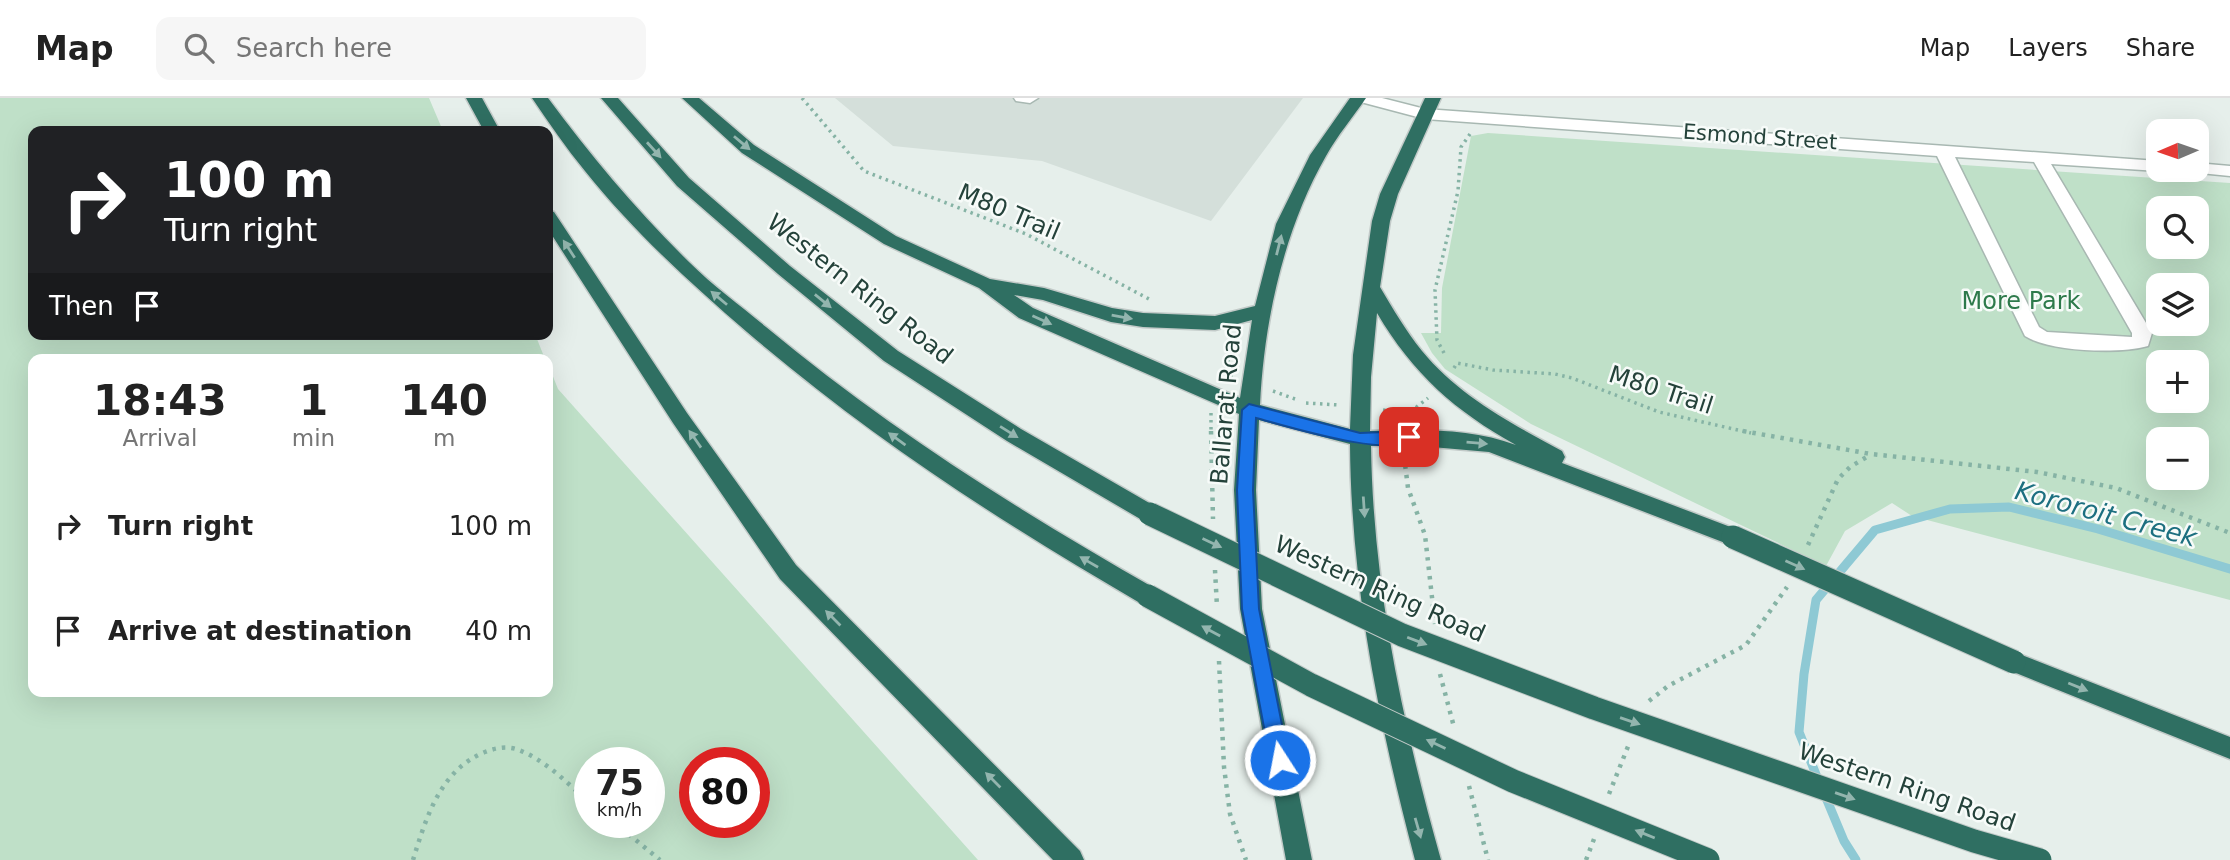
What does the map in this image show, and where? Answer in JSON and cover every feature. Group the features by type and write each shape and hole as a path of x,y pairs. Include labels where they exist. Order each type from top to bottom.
{"highway":[{"path":"474,98 489,126"},
{"path":"540,98 591,168 684,268 825,387 921,456 1044,536 1311,685 1513,781 1708,860"},
{"name":"Western Ring Road","path":"609,98 683,182 784,270 891,356 1014,435 1150,514 1402,635 1607,713 1974,841 2040,860"},
{"path":"690,98 748,149 890,240 985,284 1026,313 1249,410 1360,439 1409,437 1491,444 1733,537 2014,662 2230,748"},
{"name":"Ballarat Road","path":"1299,860 1251,609 1245,490 1249,410 1263,311 1285,224 1318,155 1358,98"},
{"path":"1428,860 1409,796 1382,668 1367,552 1360,397 1381,220 1389,194 1429,106"},
{"path":"553,224 680,418 788,572 1071,860"},
{"path":"985,284 1044,294 1111,315 1156,322 1215,323 1263,311"},
{"path":"1372,289 1404,341 1443,384 1475,408 1534,445 1637,500"},
{"path":"1041,829 1085,860"}],"street":[{"path":"1022,98 1030,98"},
{"name":"Esmond Street","path":"1363,98 1429,106 1480,118 2146,165"},
{"path":"1480,118 1480,107 1485,98"},
{"path":"1943,150 2032,331 2043,338 2053,339 2131,344 2141,341 2142,333 2039,158"},
{"path":"2209,169 2230,171"}],"path":[{"name":"M80 Trail","path":"802,98 864,171 1026,234 1046,243 1111,283 1158,302"},
{"path":"1449,377 1457,363 1446,358 1437,340 1434,290 1458,191 1461,147 1480,118"},
{"path":"1230,335 1232,348 1224,372 1232,375"},
{"name":"M80 Trail","path":"1457,363 1493,370 1555,374 1572,378 1659,412 1765,436 1871,454 2037,472 2081,481 2127,492 2230,533"},
{"path":"1279,393 1306,402 1322,403"},
{"path":"1391,411 1409,413 1434,394"},
{"path":"1804,554 1842,473 1871,454"},
{"path":"1644,705 1668,686 1746,645 1780,600 1792,577"},
{"path":"1606,802 1630,742"},
{"path":"413,860 422,831 449,778 475,757 495,747 514,748 535,760 574,790"},
{"path":"1586,860 1594,837"},
{"path":"633,838 660,860"}],"shaded area":[{"path":"835,98 1303,98 1211,221 1042,161 893,146"}],"green space":[{"path":"0,98 429,98 441,126 28,126 28,340 537,340 543,354 28,354 28,697 553,697 553,376 558,389 978,860 0,860"},
{"name":"More Park","path":"1488,133 2146,177 2146,182 2230,183 2230,600 1912,516 1892,503 1845,531 1826,566 1531,424 1445,369 1421,333 1441,333 1442,288 1471,136"}],"waterway":[{"name":"Kororoit Creek","path":"1819,782 1799,732 1804,674 1816,600 1875,530 1950,509 2009,507 2098,529 2230,569"},
{"name":"Kororoit Creek","path":"1824,793 1844,841 1856,860"}],"route":[{"path":"1280,760 1251,609 1245,490 1249,410 1360,439 1409,437"}]}
